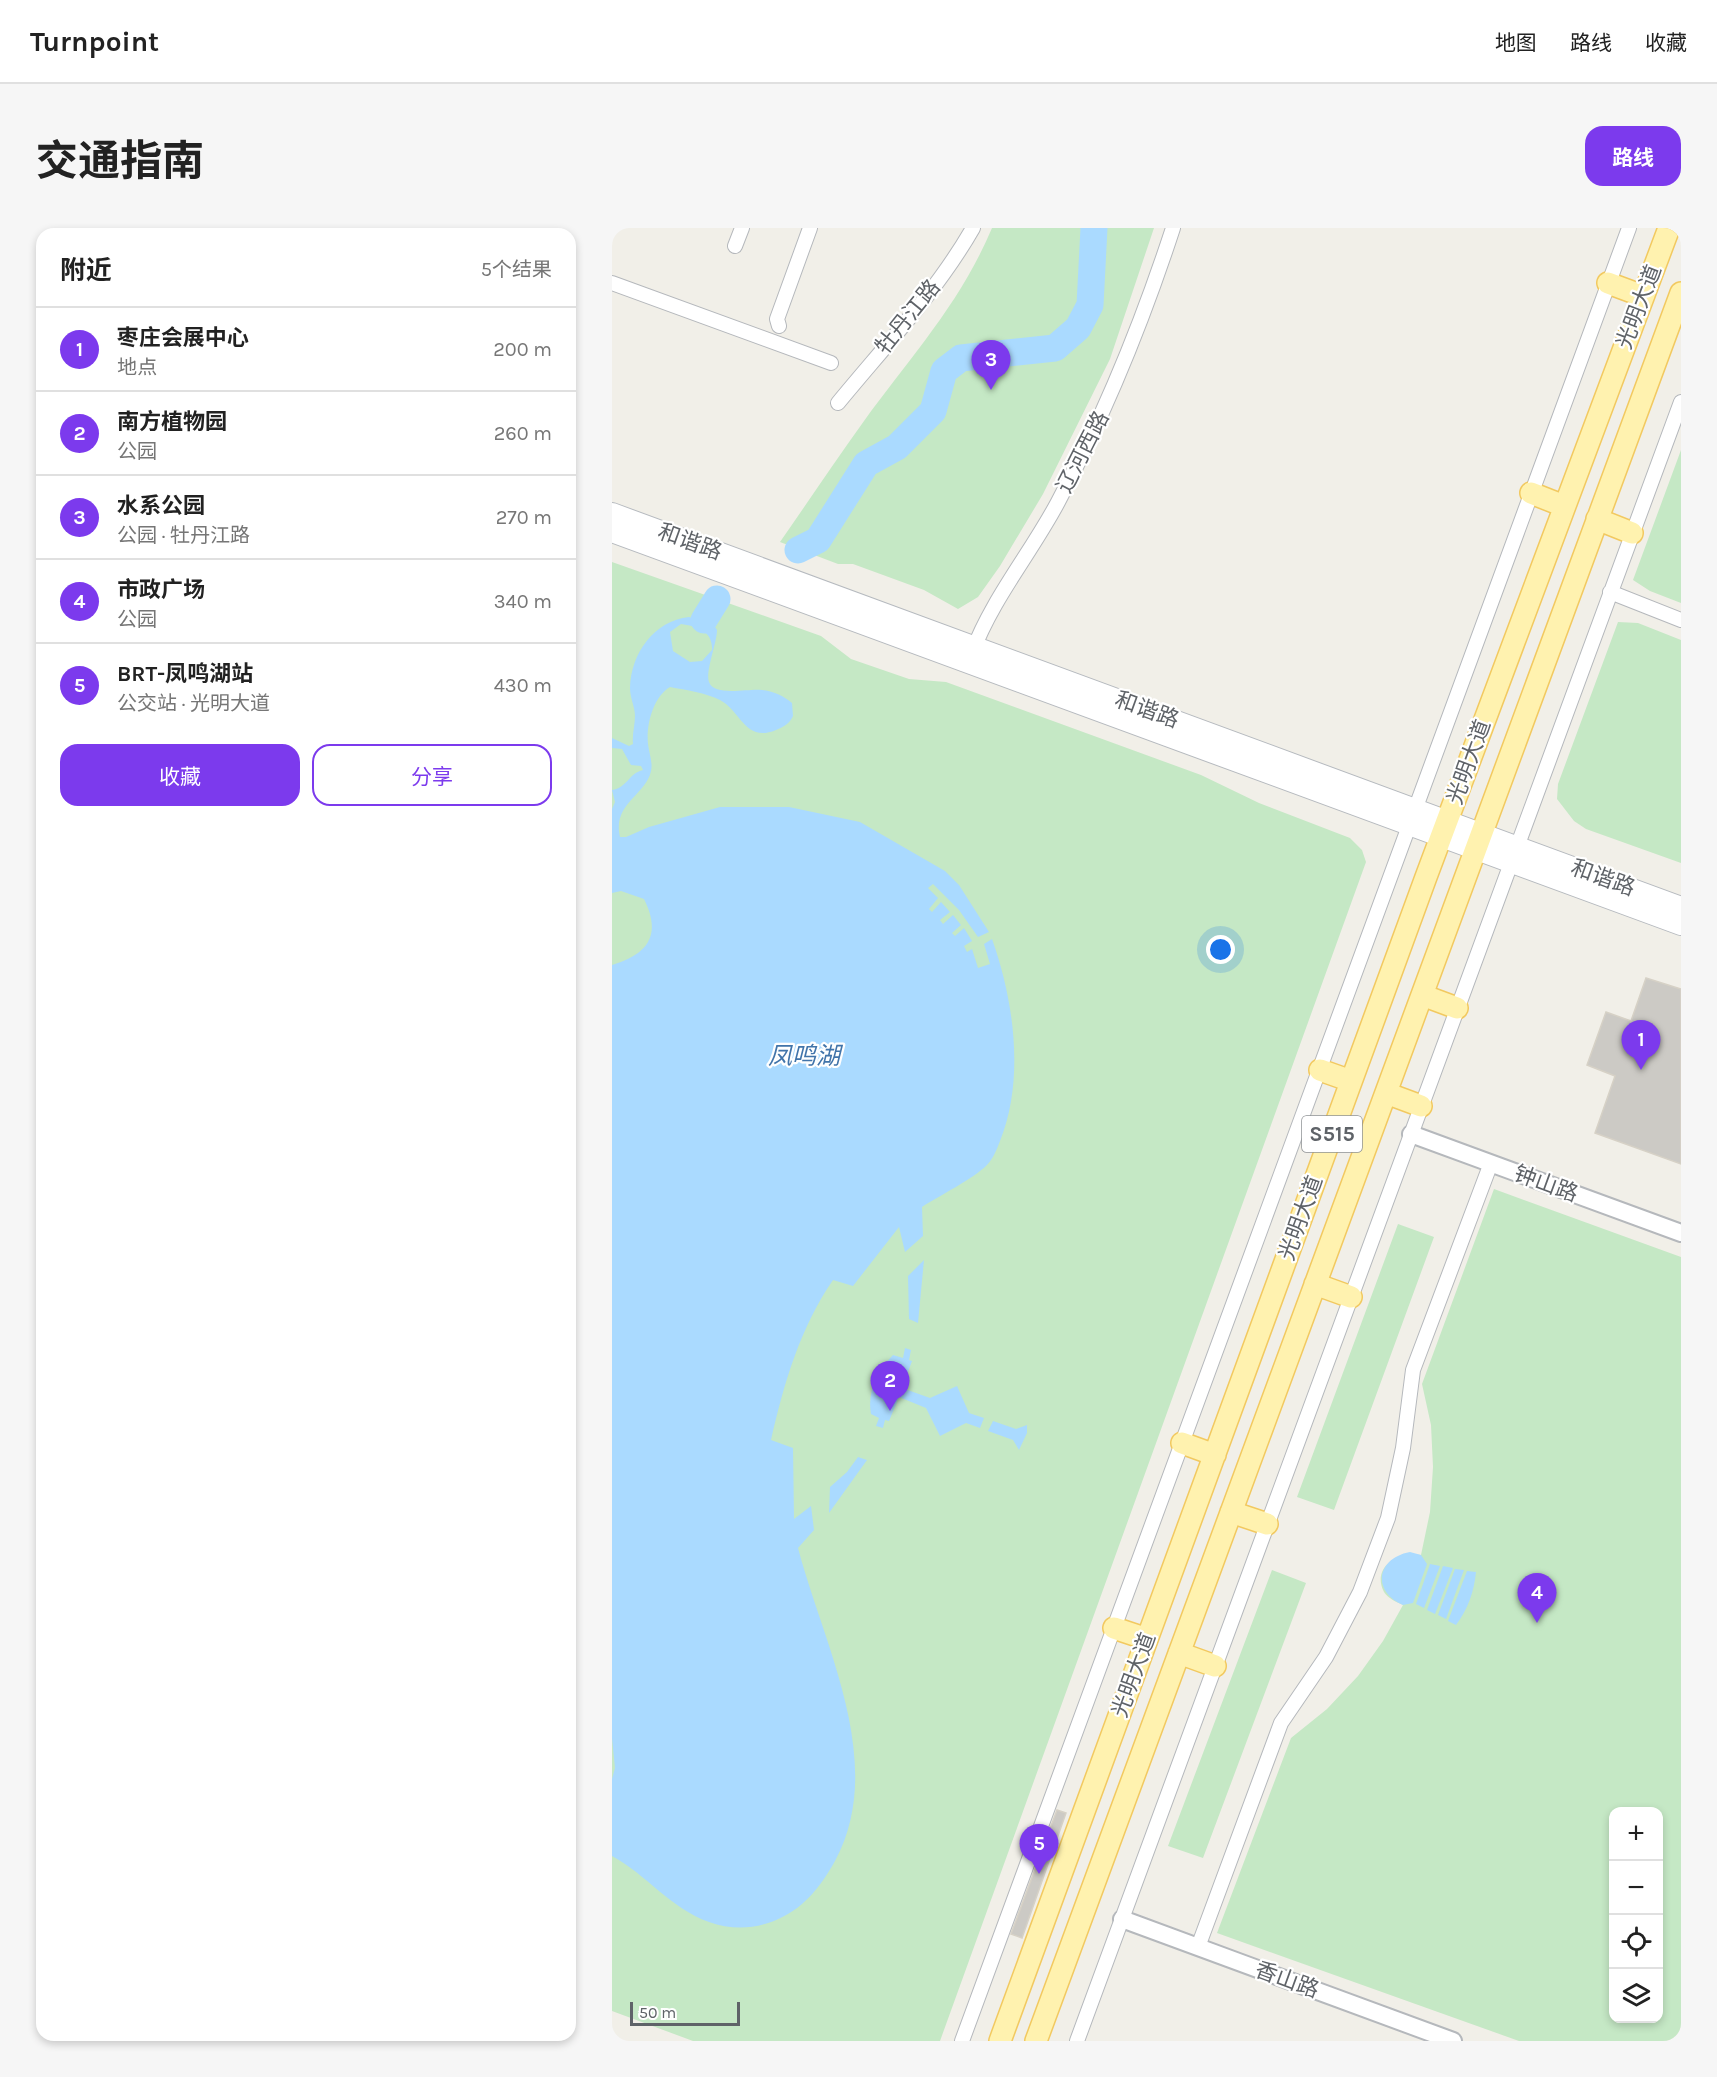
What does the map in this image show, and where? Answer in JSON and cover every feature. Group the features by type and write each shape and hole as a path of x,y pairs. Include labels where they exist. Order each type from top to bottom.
{"main road":[{"name":"光明大道","path":"1000,2041 1351,1081 1669,228"},
{"path":"1608,283 1643,296"},
{"name":"光明大道","path":"1036,2041 1597,519 1679,304"},
{"path":"1531,493 1564,506"},
{"name":"和谐路","path":"612,513 971,655"},
{"path":"1597,519 1632,533"},
{"name":"和谐路","path":"612,532 971,655 1478,841 1681,926"},
{"name":"和谐路","path":"1513,854 1681,907"},
{"path":"1422,995 1457,1008"},
{"path":"1320,1070 1351,1081"},
{"path":"1386,1093 1421,1106"},
{"path":"1315,1284 1351,1297"},
{"path":"1182,1443 1215,1455"},
{"path":"1231,1512 1267,1524"},
{"path":"1114,1628 1147,1639"},
{"path":"1179,1653 1215,1666"}],"street":[{"path":"735,246 742,228"},
{"path":"779,326 777,319 810,228"},
{"name":"牡丹江路","path":"838,403 922,300 961,249 973,228"},
{"name":"辽河西路","path":"971,655 985,620 1041,533 1105,410 1148,304 1173,228"},
{"name":"光明大道","path":"962,2041 1629,228"},
{"path":"612,283 831,363"},
{"path":"1077,2041 1681,402"},
{"path":"1610,592 1681,620"},
{"name":"钟山路","path":"1410,1134 1681,1233"},
{"path":"1198,1947 1281,1723 1326,1657 1355,1601 1388,1518 1403,1448 1413,1370 1491,1163"},
{"name":"香山路","path":"1122,1919 1453,2041"}],"green space":[{"path":"992,228 1154,228 1110,359 1043,494 1000,566 978,597 958,609 924,590 853,564 838,564 780,542 864,421 934,329 965,281"},
{"path":"1681,450 1681,603 1650,591 1633,580"},
{"path":"612,562 821,636 851,659 909,679 946,682 1201,775 1259,803 1350,838 1362,850 1366,862 940,2041 693,2041 612,2011"},
{"path":"1618,622 1638,623 1681,640 1681,863 1586,829 1574,821 1557,799 1558,784"},
{"path":"1494,1189 1681,1257 1681,2041 1519,2041 1217,1933 1291,1738 1327,1709 1358,1676 1383,1641 1403,1605 1384,1592 1381,1575 1389,1562 1396,1558 1404,1555 1421,1555 1430,1512 1433,1467 1431,1425 1422,1384"},
{"path":"1398,1224 1434,1237 1334,1510 1297,1497"},
{"path":"1272,1570 1306,1583 1203,1858 1168,1846"}],"water":[{"name":"凤鸣湖","path":"689,617 713,624 717,630 708,677 712,687 725,691 756,690 774,693 792,703 793,716 779,729 766,733 757,732 744,724 720,700 670,687 659,697 652,712 648,737 651,771 643,787 621,816 620,837 720,807 789,807 860,822 945,871 959,885 989,932 978,937 959,910 933,884 928,888 938,898 929,909 932,912 941,902 950,912 940,920 943,924 953,915 961,925 952,933 955,936 964,928 972,941 964,946 967,952 972,949 978,968 990,964 984,944 992,939 1006,988 1014,1040 1012,1092 1008,1117 991,1160 973,1176 922,1207 923,1236 905,1252 899,1227 853,1286 833,1280 811,1317 794,1357 771,1440 793,1448 794,1519 811,1506 814,1530 798,1548 846,1704 853,1744 855,1784 850,1823 835,1861 820,1884 792,1912 770,1923 746,1927 721,1926 695,1916 612,1856 612,1779 615,1768 612,1738 612,965 643,949 651,933 652,923 644,899 621,891 612,893 612,809 615,802 612,790 617,789 634,774 643,770 641,766 631,765 622,749 612,748 612,738 629,746 633,744 635,716 630,688 635,663 640,651 655,632 676,620","holes":["681,624 698,628 710,638 712,650 702,661 690,662 673,651 670,632"]},
{"path":"924,1260 918,1323 909,1319 908,1276"},
{"path":"905,1348 911,1350 909,1360 912,1361 902,1388 930,1398 957,1386 969,1413 984,1418 980,1428 966,1423 940,1436 926,1408 899,1397 889,1421 885,1420 883,1428 876,1426 879,1418 871,1414 870,1406 874,1382 893,1355 903,1358"},
{"path":"993,1421 1016,1429 1027,1425 1027,1433 1019,1450 1013,1440 988,1431"},
{"path":"858,1457 867,1460 829,1513 830,1487 847,1472"},
{"path":"1410,1552 1421,1555 1427,1564 1413,1603 1403,1605 1386,1592 1382,1584 1382,1576 1390,1561"},
{"path":"1430,1564 1440,1566 1424,1608 1416,1604"},
{"path":"1443,1566 1453,1568 1435,1614 1427,1610"},
{"path":"1455,1569 1464,1570 1446,1619 1438,1615"},
{"path":"1467,1571 1476,1572 1474,1586 1470,1600 1456,1625 1448,1621"}],"building":[{"path":"1646,978 1681,989 1681,1164 1595,1133 1615,1076 1587,1065 1606,1012 1631,1021"},
{"path":"1057,1810 1066,1813 1022,1938 1011,1934"}],"waterway":[{"path":"798,550 818,540 866,464 897,447 933,411 944,371 961,358 1055,348 1078,328 1090,305 1094,228"},
{"path":"704,620 717,599"}],"place":[{"name":"水系公园","path":"991,390"},
{"name":"枣庄会展中心","path":"1641,1070"},
{"name":"南方植物园","path":"890,1411"},
{"name":"市政广场","path":"1537,1623"},
{"name":"BRT-凤鸣湖站","path":"1039,1874"}]}
